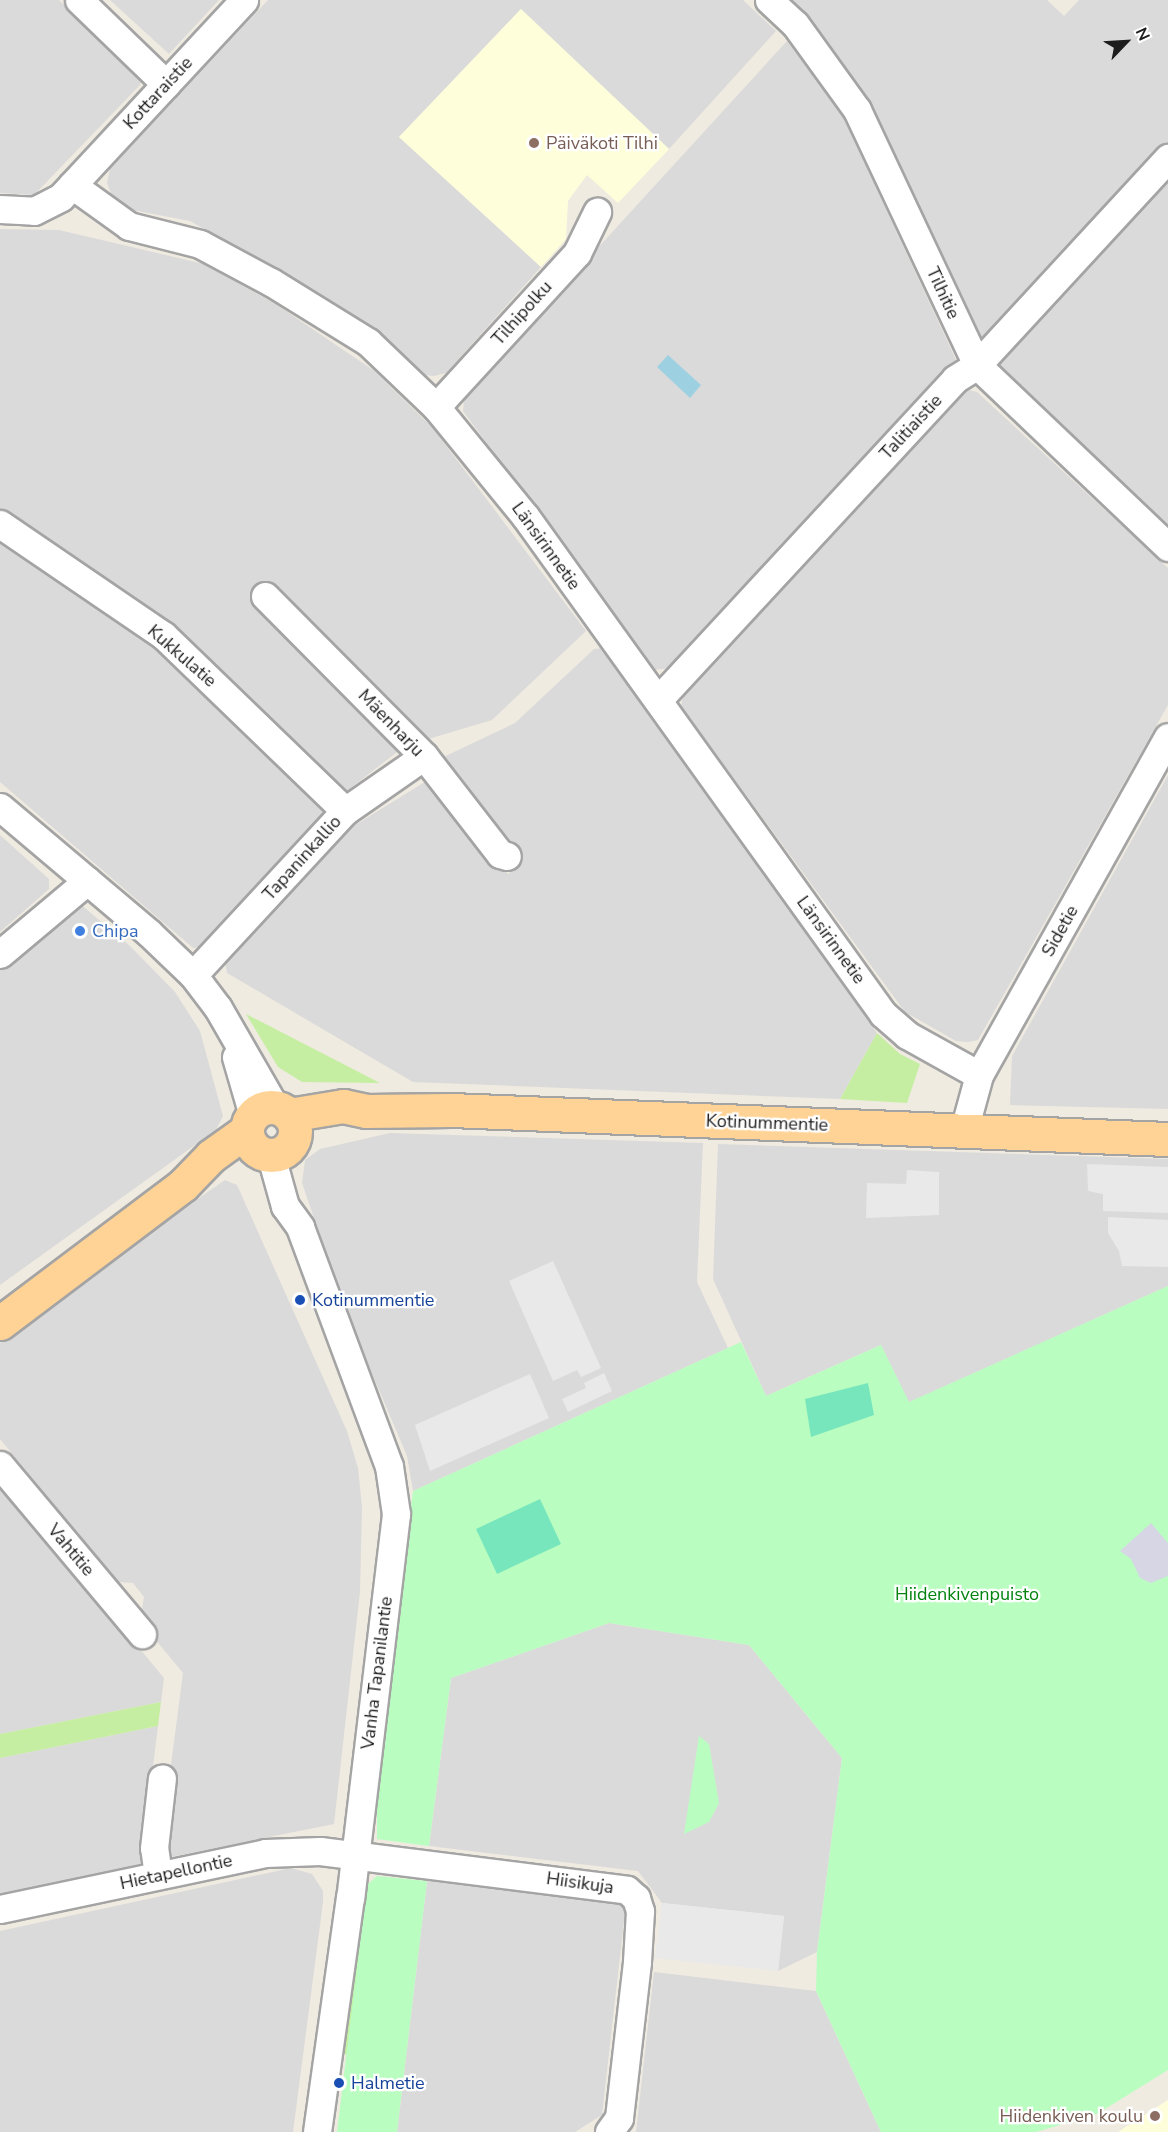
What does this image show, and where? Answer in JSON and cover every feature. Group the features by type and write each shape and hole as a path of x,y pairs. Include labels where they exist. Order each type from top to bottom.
{"main road":[{"name":"Kotinummentie","path":"0,1323 183,1185 211,1156 271,1132 366,1111 451,1110 1168,1139"}],"street":[{"path":"79,0 166,84"},
{"name":"Kottaraistie","path":"72,185 244,0"},
{"name":"Tilhitie","path":"769,0 795,24 857,110 977,365 1168,547"},
{"name":"Talitiaistie","path":"658,700 955,379 977,365 1168,158"},
{"path":"0,209 41,209 72,185"},
{"name":"Länsirinnetie","path":"72,185 129,226 200,244 271,282 368,342 436,407 525,516 883,1014 908,1035 979,1075"},
{"name":"Tilhipolku","path":"436,407 577,253 597,212"},
{"name":"Kukkulatie","path":"0,524 163,635 345,811"},
{"name":"Mäenharju","path":"265,596 424,756 500,854 507,856"},
{"name":"Sidetie","path":"964,1130 979,1075 1168,737"},
{"name":"Tapaninkallio","path":"193,975 345,811 424,756"},
{"name":"Vanha Tapanilantie","path":"0,807 193,975 218,1008 232,1035 271,1132 285,1206 300,1227 390,1466 396,1514 355,1854 317,2132"},
{"path":"0,954 87,881"},
{"name":"Vahtitie","path":"0,1465 142,1634"},
{"path":"158,1875 154,1848 162,1778"},
{"name":"Hietapellontie","path":"0,1910 265,1853 355,1854"},
{"name":"Hiisikuja","path":"355,1854 616,1886 636,1898 640,1911 637,1962 620,2110 609,2132"}],"shaded area":[{"path":"0,0 59,0 141,77 140,85 34,195 0,193"},
{"path":"110,0 219,0 169,54"},
{"path":"268,0 743,0 776,31 669,149 520,10 399,137 541,267 446,373 434,376 422,375 387,339 268,265 190,221 127,209 112,196 107,183 110,169"},
{"path":"790,0 1047,0 1064,16 1079,0 1168,0 1168,145 993,337 980,339 863,99"},
{"name":"Päiväkoti Tilhi","path":"521,9 669,149 618,203 587,175 568,201 566,239 541,267 399,137"},
{"path":"787,41 844,119 957,362 671,668 653,670 463,411 465,393"},
{"path":"1168,172 1168,529 1000,374 1000,358"},
{"path":"0,229 59,230 204,264 277,305 373,370 432,427 586,631 492,720 405,746 344,793 0,512"},
{"path":"965,389 977,392 1168,568 1168,705 978,1040 968,1042 956,1041 905,1012 681,706 684,691"},
{"path":"0,535 159,644 330,807 207,946 193,948 0,782"},
{"path":"604,648 877,1033 840,1099 413,1082 227,973 225,961 339,835 428,780 508,874 520,865 522,853 504,848 435,761 515,723 594,649"},
{"path":"1168,775 1168,1109 1010,1105 1012,1056"},
{"path":"0,835 49,879 49,889 0,932"},
{"path":"79,903 130,946 175,992 200,1031 223,1116 216,1130 0,1285 0,969"},
{"path":"390,1133 703,1143 697,1282 728,1348 413,1491 407,1456 348,1317 302,1183 305,1160 320,1149"},
{"path":"718,1144 1168,1159 1168,1286 908,1403 881,1345 766,1396 713,1279"},
{"path":"1087,1164 1168,1167 1168,1213 1103,1211 1103,1194 1088,1191"},
{"path":"907,1170 939,1172 939,1215 866,1218 867,1183 906,1184"},
{"path":"225,1180 237,1185 347,1431 358,1468 362,1507 360,1592 334,1824 170,1857 160,1849 183,1673 140,1621 144,1597 133,1583 119,1582 0,1439 0,1343 53,1299"},
{"path":"1108,1217 1168,1220 1168,1267 1122,1266 1119,1251 1108,1233"},
{"path":"553,1261 601,1368 581,1377 577,1370 553,1381 509,1281"},
{"path":"604,1373 612,1391 568,1412 562,1399 586,1388 584,1383"},
{"path":"530,1374 549,1418 430,1471 415,1425"},
{"path":"0,1480 164,1678 161,1702 0,1734"},
{"path":"1151,1523 1168,1543 1168,1576 1151,1583 1140,1578 1131,1559 1120,1551"},
{"path":"609,1623 749,1645 842,1758 817,1952 778,1971 784,1916 662,1903 638,1871 429,1846 451,1678"},
{"path":"158,1726 141,1864 0,1894 0,1758"},
{"path":"291,1868 312,1874 323,1891 293,2132 0,2132 0,1931"},
{"path":"427,1881 620,1904 625,1912 602,2115 575,2132 397,2132"},
{"path":"662,1903 784,1916 778,1971 655,1958"},
{"path":"654,1972 816,1991 881,2132 636,2132"},
{"name":"Hiidenkiven koulu","path":"1168,2100 1168,2132 1118,2132"}],"green space":[{"path":"246,1014 380,1083 302,1082 278,1067"},
{"path":"877,1033 900,1054 920,1064 907,1103 840,1099"},
{"name":"Hiidenkivenpuisto","path":"1168,1286 1168,2070 1097,2114 1036,2132 881,2132 816,1991 817,1952 842,1758 749,1645 609,1623 451,1678 429,1846 377,1839 377,1812 371,1811 413,1491 741,1342 766,1396 881,1345 909,1402"},
{"path":"868,1383 874,1415 811,1437 805,1399"},
{"path":"540,1499 561,1544 497,1574 476,1529"},
{"path":"161,1702 158,1726 0,1758 0,1734"},
{"path":"699,1736 709,1744 719,1803 709,1822 684,1834"},
{"path":"377,1876 427,1881 397,2132 337,2132 367,1885"},
{"path":"359,1907 367,1909 348,2055 339,2053"}],"water":[{"path":"668,355 701,385 690,398 657,367"}],"place":[{"name":"Päiväkoti Tilhi","path":"534,143"},
{"name":"Chipa","path":"80,931"},
{"name":"Kotinummentie","path":"300,1300"},
{"name":"Halmetie","path":"339,2083"},
{"name":"Hiidenkiven koulu","path":"1155,2116"}]}
